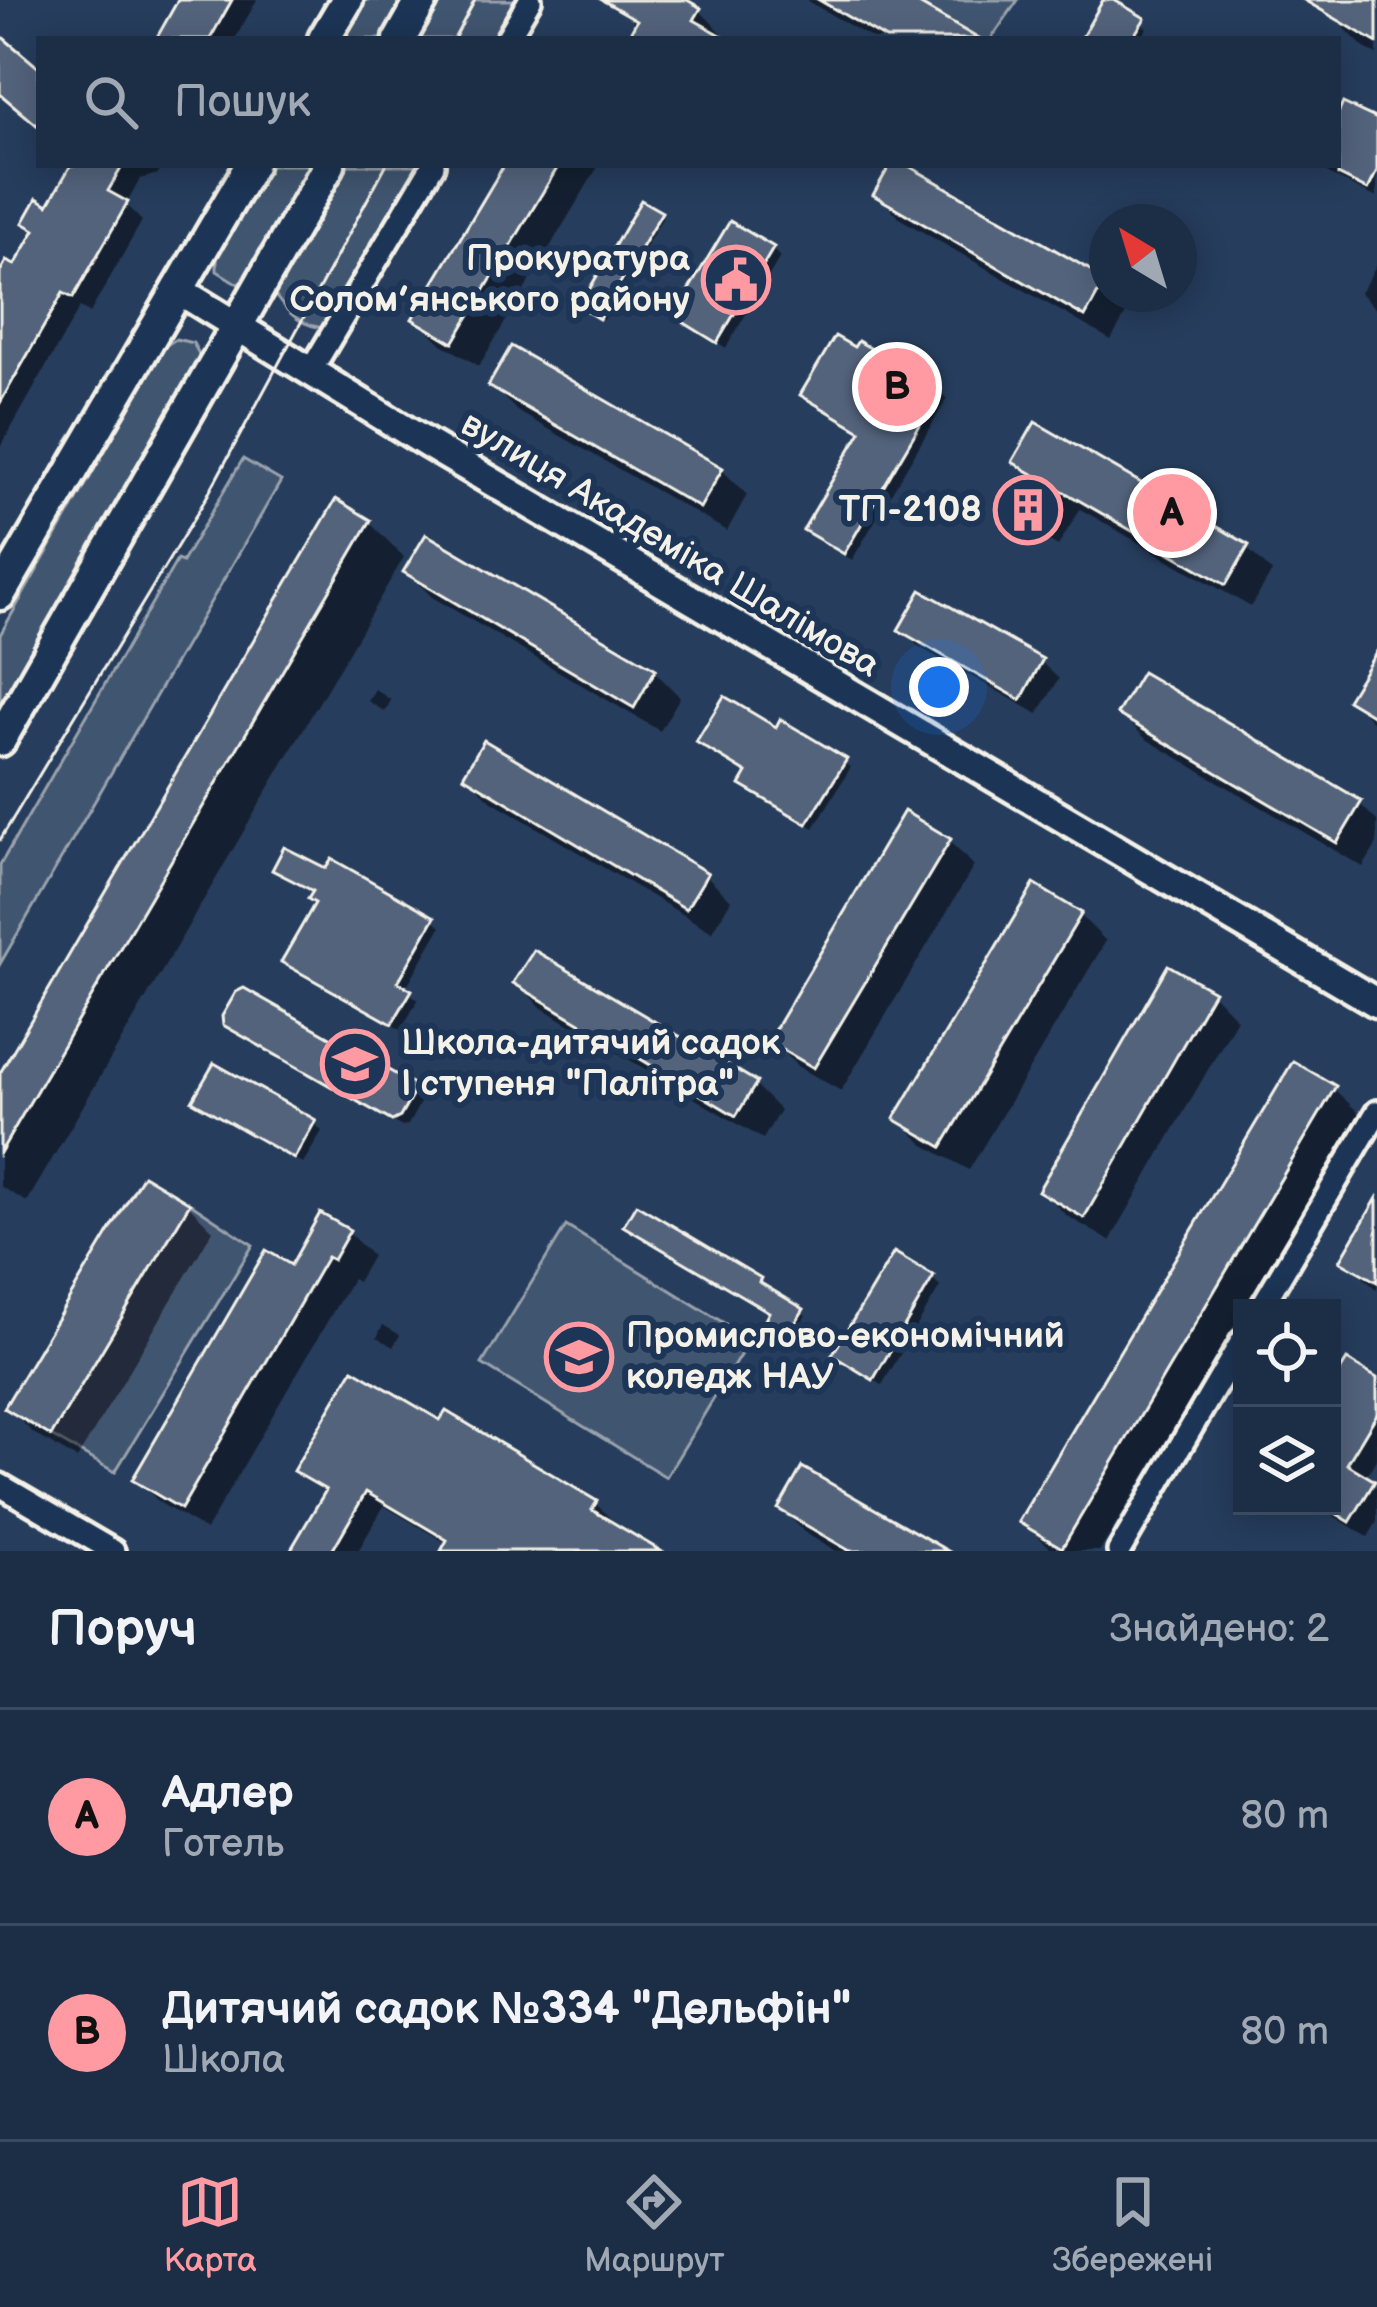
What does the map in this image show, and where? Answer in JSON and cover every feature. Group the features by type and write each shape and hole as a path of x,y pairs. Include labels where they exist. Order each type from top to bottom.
{"main road":[{"path":"326,36 347,0"},
{"path":"402,36 422,0"},
{"path":"0,594 248,168"},
{"path":"0,740 327,168"}],"street":[{"path":"509,36 530,0"},
{"path":"310,372 431,168"},
{"name":"вулиця Академіка Шалімова","path":"177,290 1377,1003"},
{"path":"1267,1299 1377,1112"},
{"path":"1119,1551 1233,1356"},
{"path":"0,1485 113,1551"}],"shaded area":[{"path":"363,0 409,0 389,36 343,36"},
{"path":"442,0 519,0 499,36 422,36"},
{"path":"912,0 1018,0 993,36 974,36"},
{"path":"268,168 312,168 250,277 238,284 217,271 217,257"},
{"path":"345,168 422,168 329,328 297,318 274,294"},
{"path":"176,339 193,343 199,354 197,366 0,719 0,635 165,346"},
{"path":"243,459 281,481 0,964 0,865 177,560 182,562"},
{"path":"190,1203 253,1245 115,1472 51,1436"},
{"path":"566,1226 750,1339 666,1477 482,1364"}],"building":[{"path":"178,0 232,0 212,36 158,36"},
{"path":"602,0 687,0 701,8 694,20 723,36 636,36 630,33 637,20"},
{"path":"819,0 912,0 974,36 881,36"},
{"path":"1103,0 1114,0 1145,18 1134,36 1083,36"},
{"path":"1304,0 1377,0 1377,43"},
{"path":"0,35 36,65 36,124 0,94"},
{"path":"1343,103 1377,119 1377,171 1368,190 1338,175"},
{"path":"69,168 121,168 108,191 128,202 73,298 63,293 0,403 0,272 6,261 15,265 35,230 23,223 37,198 48,205"},
{"path":"502,168 557,168 453,343 412,319"},
{"path":"888,168 912,168 1089,269 1085,317 873,195"},
{"path":"641,200 662,212 599,319 579,307"},
{"path":"730,221 774,247 717,343 673,316"},
{"path":"835,336 854,347 858,341 941,389 844,554 803,530 861,431 800,395"},
{"path":"511,346 723,468 700,508 488,386"},
{"path":"1035,422 1249,545 1226,585 1054,486 1033,523 1014,513 1036,476 1012,462"},
{"path":"336,499 371,520 0,1153 0,1073"},
{"path":"426,534 656,669 634,708 403,572"},
{"path":"921,590 1043,659 1021,700 898,630"},
{"path":"1377,651 1377,718 1347,700"},
{"path":"1142,672 1362,801 1337,843 1117,714"},
{"path":"724,696 776,727 780,719 847,759 807,824 740,785 747,773 696,742"},
{"path":"484,740 708,873 686,909 463,776"},
{"path":"904,811 951,839 814,1068 768,1041"},
{"path":"284,847 326,868 332,859 435,917 398,982 412,990 392,1024 281,962 315,903 308,899 313,891 272,870"},
{"path":"1034,884 1082,913 942,1147 894,1119"},
{"path":"534,950 757,1082 736,1116 513,983"},
{"path":"1168,965 1214,991 1084,1218 1038,1191"},
{"path":"244,988 413,1084 413,1094 400,1117 392,1121 223,1025 222,1016 236,992"},
{"path":"1293,1061 1336,1086 1062,1548 1018,1522"},
{"path":"214,1063 316,1120 294,1159 192,1101"},
{"path":"143,1175 190,1203 51,1436 4,1408"},
{"path":"1377,1198 1377,1282 1340,1261"},
{"path":"636,1204 804,1309 787,1336 764,1322 769,1312 623,1226"},
{"path":"320,1213 350,1230 333,1260 327,1257 181,1509 132,1480 266,1250 291,1265"},
{"path":"894,1252 934,1276 873,1380 832,1355"},
{"path":"1347,1360 1377,1378 1377,1414 1347,1464 1375,1481 1350,1522 1339,1515 1341,1370"},
{"path":"353,1369 440,1420 446,1411 597,1501 592,1510 661,1551 441,1551 447,1540 366,1492 332,1551 290,1551 326,1490 293,1471"},
{"path":"802,1467 948,1551 850,1551 778,1509"}],"tram line":[{"path":"456,36 475,0"},
{"path":"0,840 205,500 384,168"}],"place":[{"name":"Прокуратура Солом’янського району","path":"736,280"},
{"name":"Дитячий садок №334 \"Дельфін\"","path":"897,387"},
{"name":"ТП-2108","path":"1028,510"},
{"name":"Адлер","path":"1172,513"},
{"name":"Школа-дитячий садок І ступеня \"Палітра\"","path":"355,1064"},
{"name":"Промислово-економічний коледж НАУ","path":"579,1357"}]}
